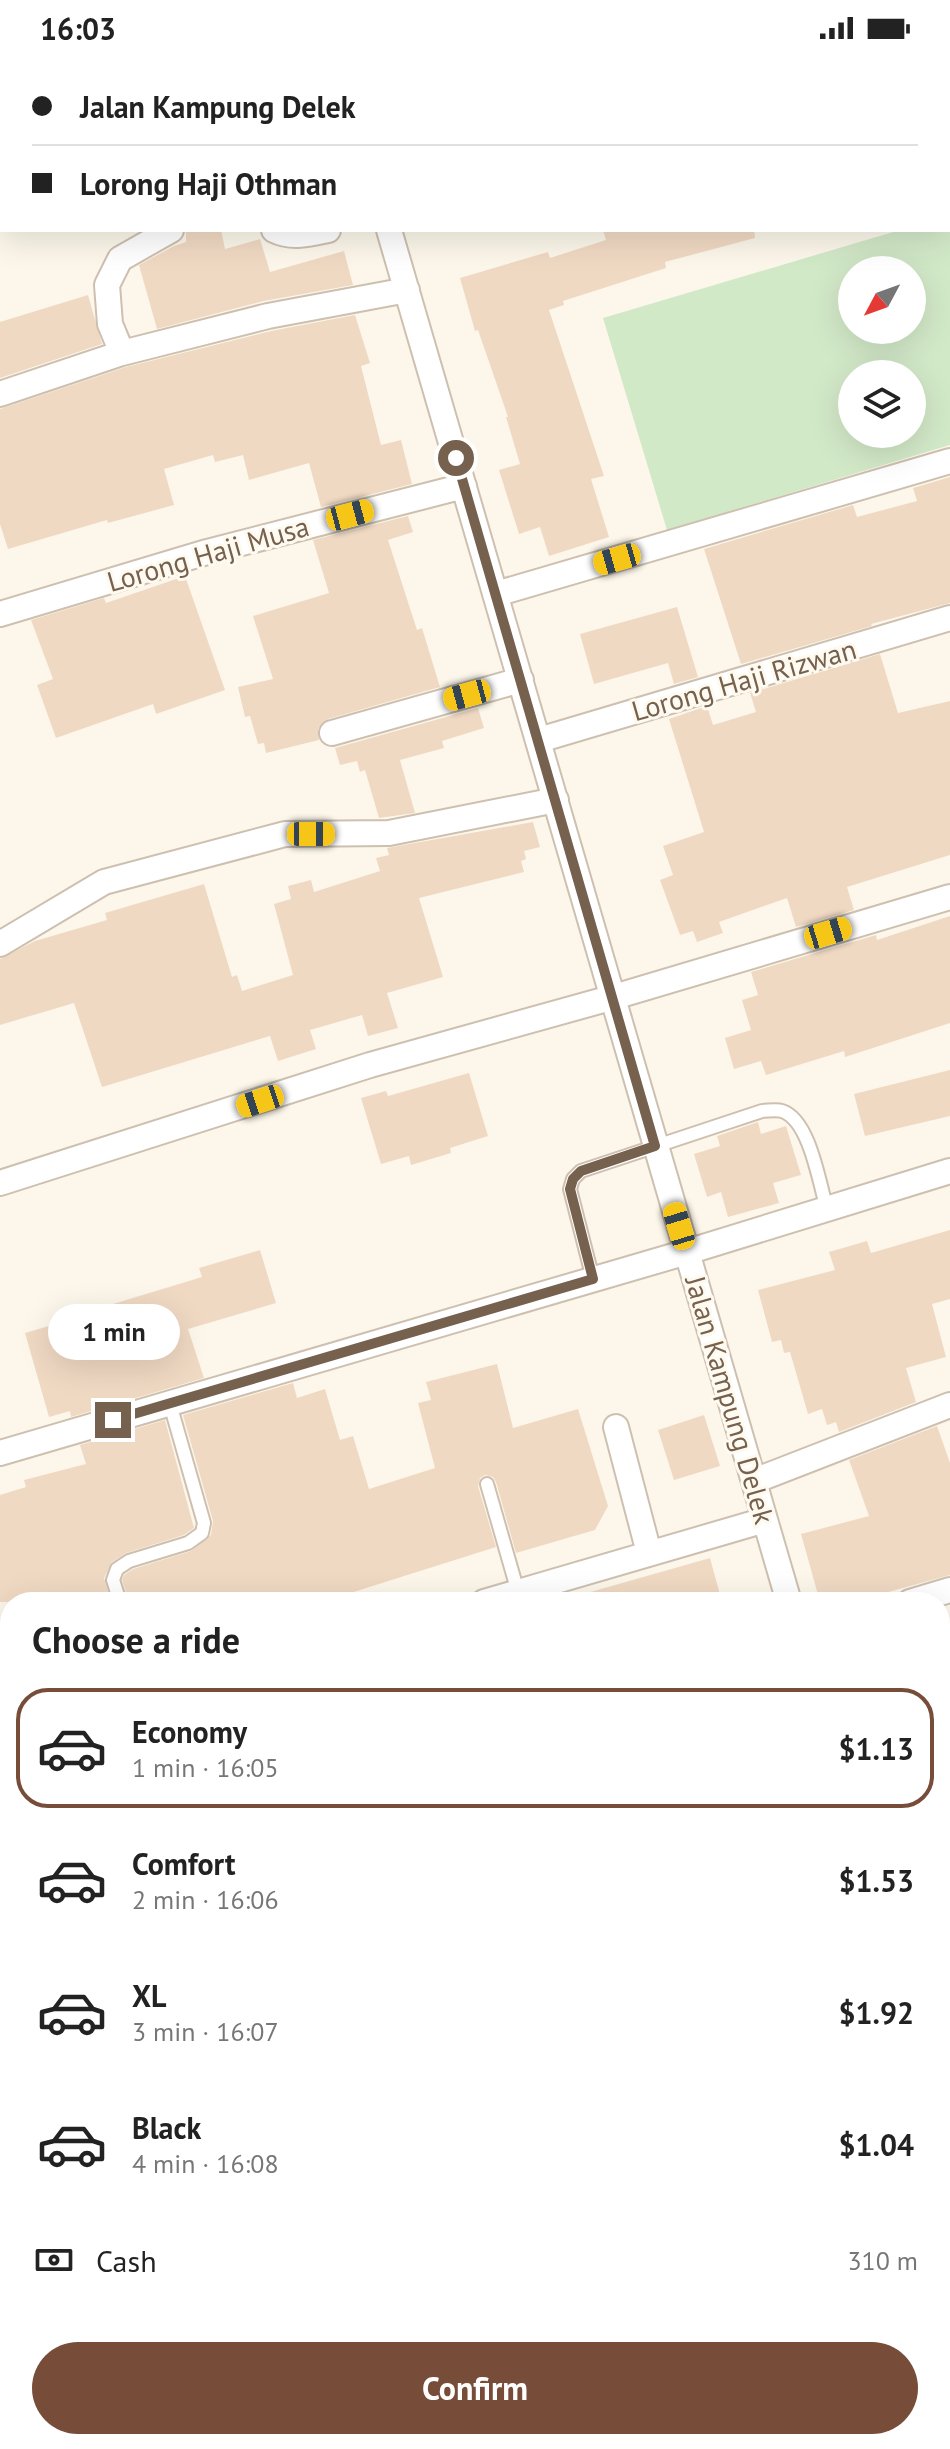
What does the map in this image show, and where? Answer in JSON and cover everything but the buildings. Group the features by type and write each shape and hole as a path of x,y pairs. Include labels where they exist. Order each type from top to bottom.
{"street":[{"path":"122,353 110,324 107,285 120,259 167,232"},
{"path":"278,232 302,236 319,232"},
{"name":"Jalan Kampung Delek","path":"390,232 786,1592"},
{"path":"0,394 122,353 268,316 407,290"},
{"path":"496,594 950,461"},
{"name":"Lorong Haji Musa","path":"0,614 207,552 464,486"},
{"name":"Lorong Haji Rizwan","path":"539,740 950,618"},
{"path":"332,733 521,680"},
{"path":"0,944 104,882 285,834 389,833 556,800"},
{"path":"0,1183 370,1065 614,997 950,897"},
{"path":"0,1453 687,1252 950,1171"},
{"path":"754,1481 950,1405"},
{"path":"616,1427 649,1553"},
{"path":"518,1592 765,1520"}],"lane":[{"path":"593,1279 570,1189 573,1179 581,1171 762,1111 780,1110 795,1118 805,1134 827,1209"},
{"path":"117,1592 113,1580 117,1569 129,1561 188,1543 202,1533 204,1523 170,1404"},
{"path":"487,1484 518,1592"}],"green space":[{"path":"893,232 950,232 950,445 667,530 603,318"}],"route":[{"path":"113,1420 593,1279 570,1189 573,1179 581,1171 655,1146 456,458"}]}
